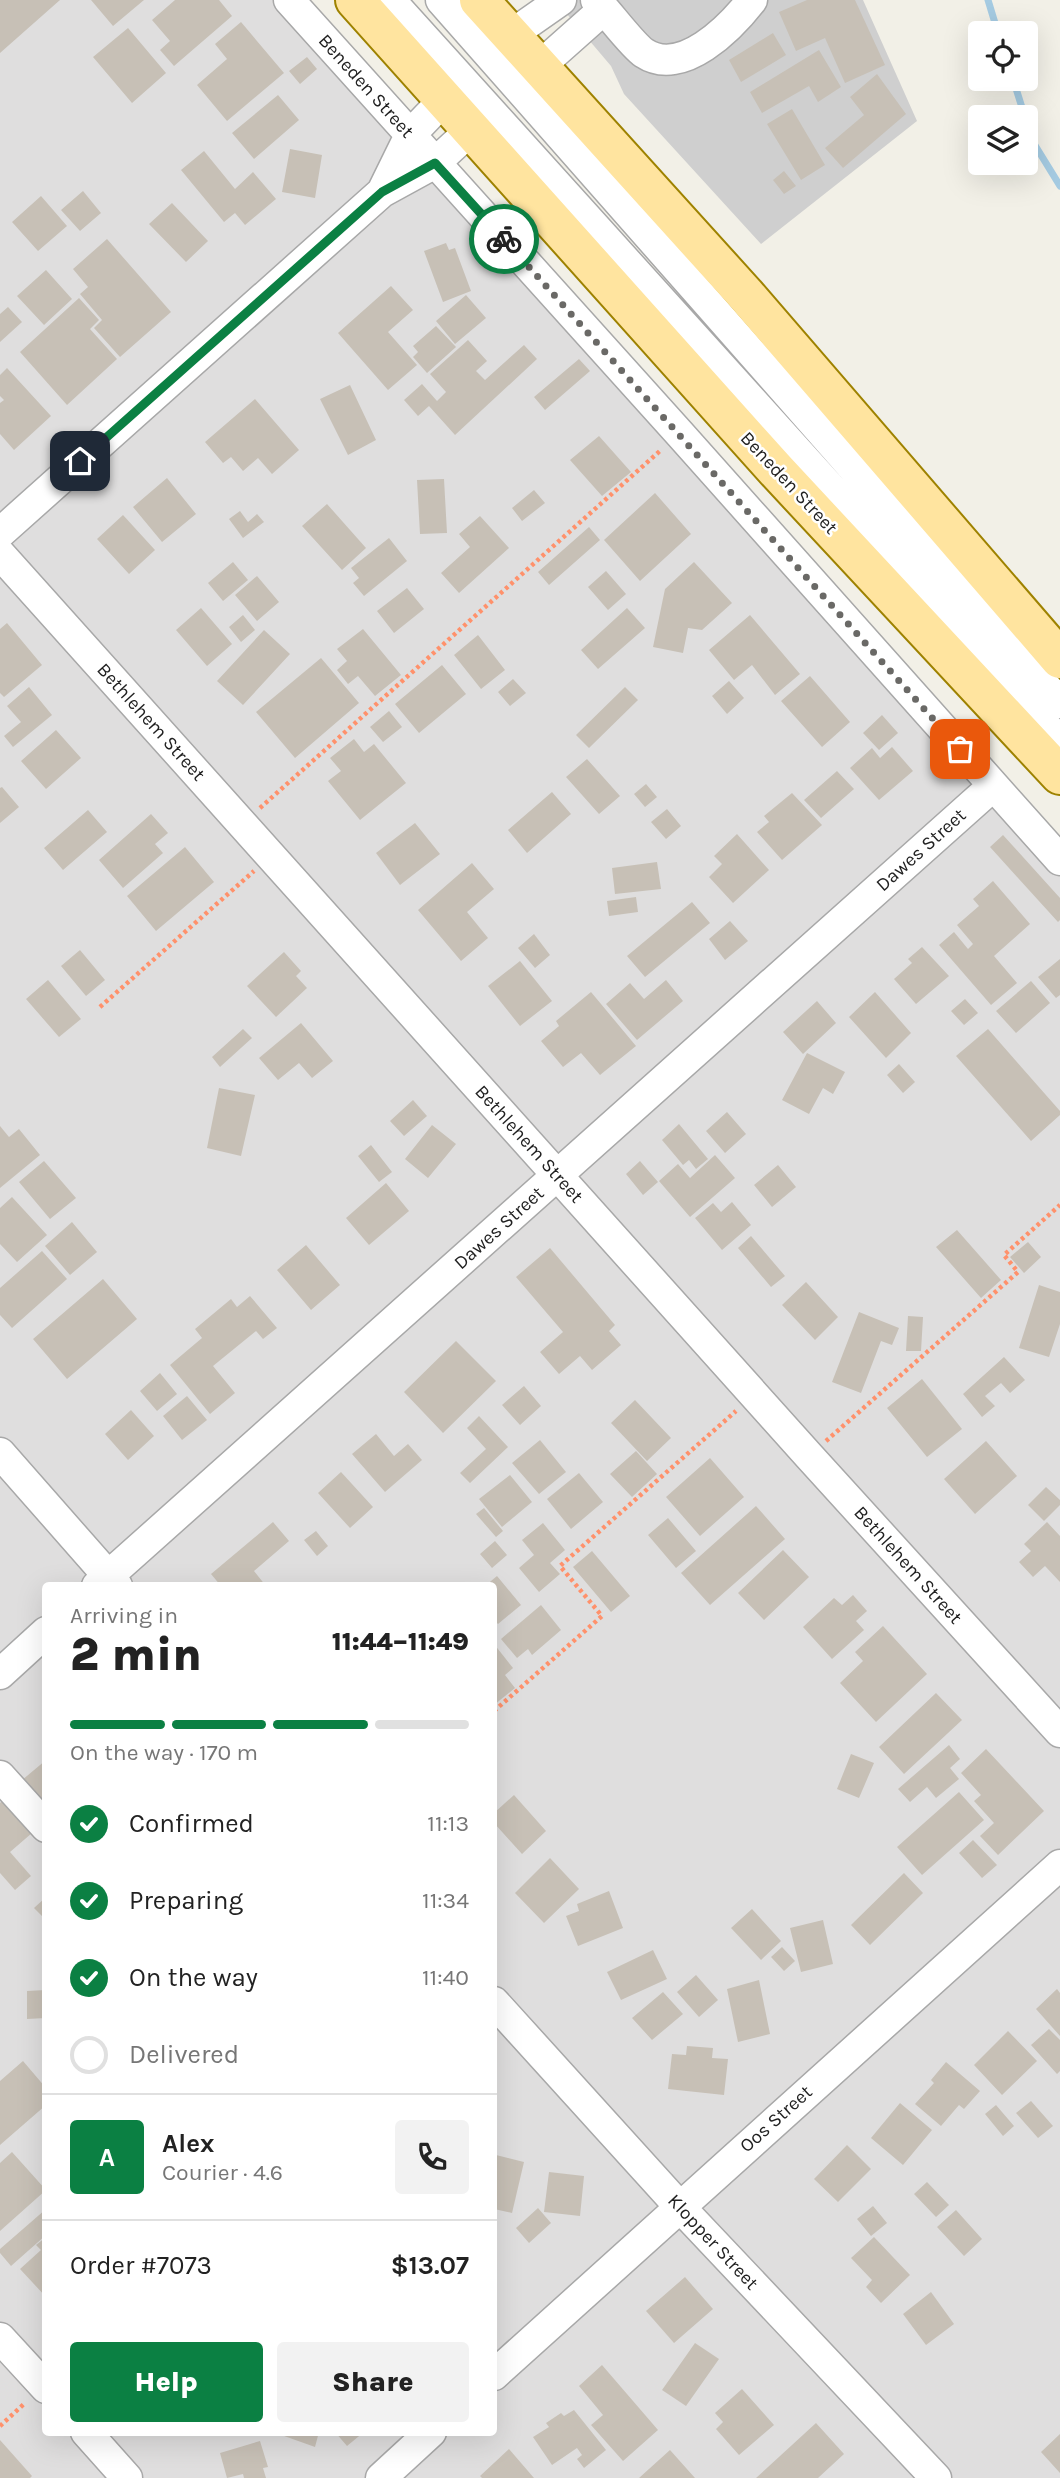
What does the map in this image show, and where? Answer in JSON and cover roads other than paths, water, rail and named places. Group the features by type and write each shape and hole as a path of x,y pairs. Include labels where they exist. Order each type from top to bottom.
{"main road":[{"name":"Beneden Street","path":"355,0 453,90 776,470 1060,775"},
{"path":"480,0 501,45 528,76 746,294 1060,659"}],"street":[{"name":"Beneden Street","path":"289,0 1060,860"},
{"path":"390,0 453,90"},
{"path":"441,0 501,45"},
{"path":"382,192 410,135 501,45 561,0"},
{"path":"0,533 382,192 435,163 600,4 644,53 664,59 682,57 700,49 737,19 752,0"},
{"path":"528,76 1060,704"},
{"path":"480,120 1060,742"},
{"name":"Bethlehem Street","path":"0,554 809,1457 1060,1732"},
{"name":"Dawes Street","path":"107,1582 993,786"},
{"path":"0,1453 107,1582"},
{"path":"0,1674 42,1636"},
{"path":"0,1776 42,1823"},
{"name":"Oos Street","path":"497,2372 1060,1865"},
{"name":"Klopper Street","path":"497,2005 679,2206 936,2478"},
{"path":"0,2338 42,2384"},
{"path":"90,2436 127,2478"},
{"path":"381,2478 427,2436"}],"waterway":[{"path":"988,0 994,21"},
{"path":"1017,91 1021,105"},
{"path":"1038,150 1060,186"}]}
